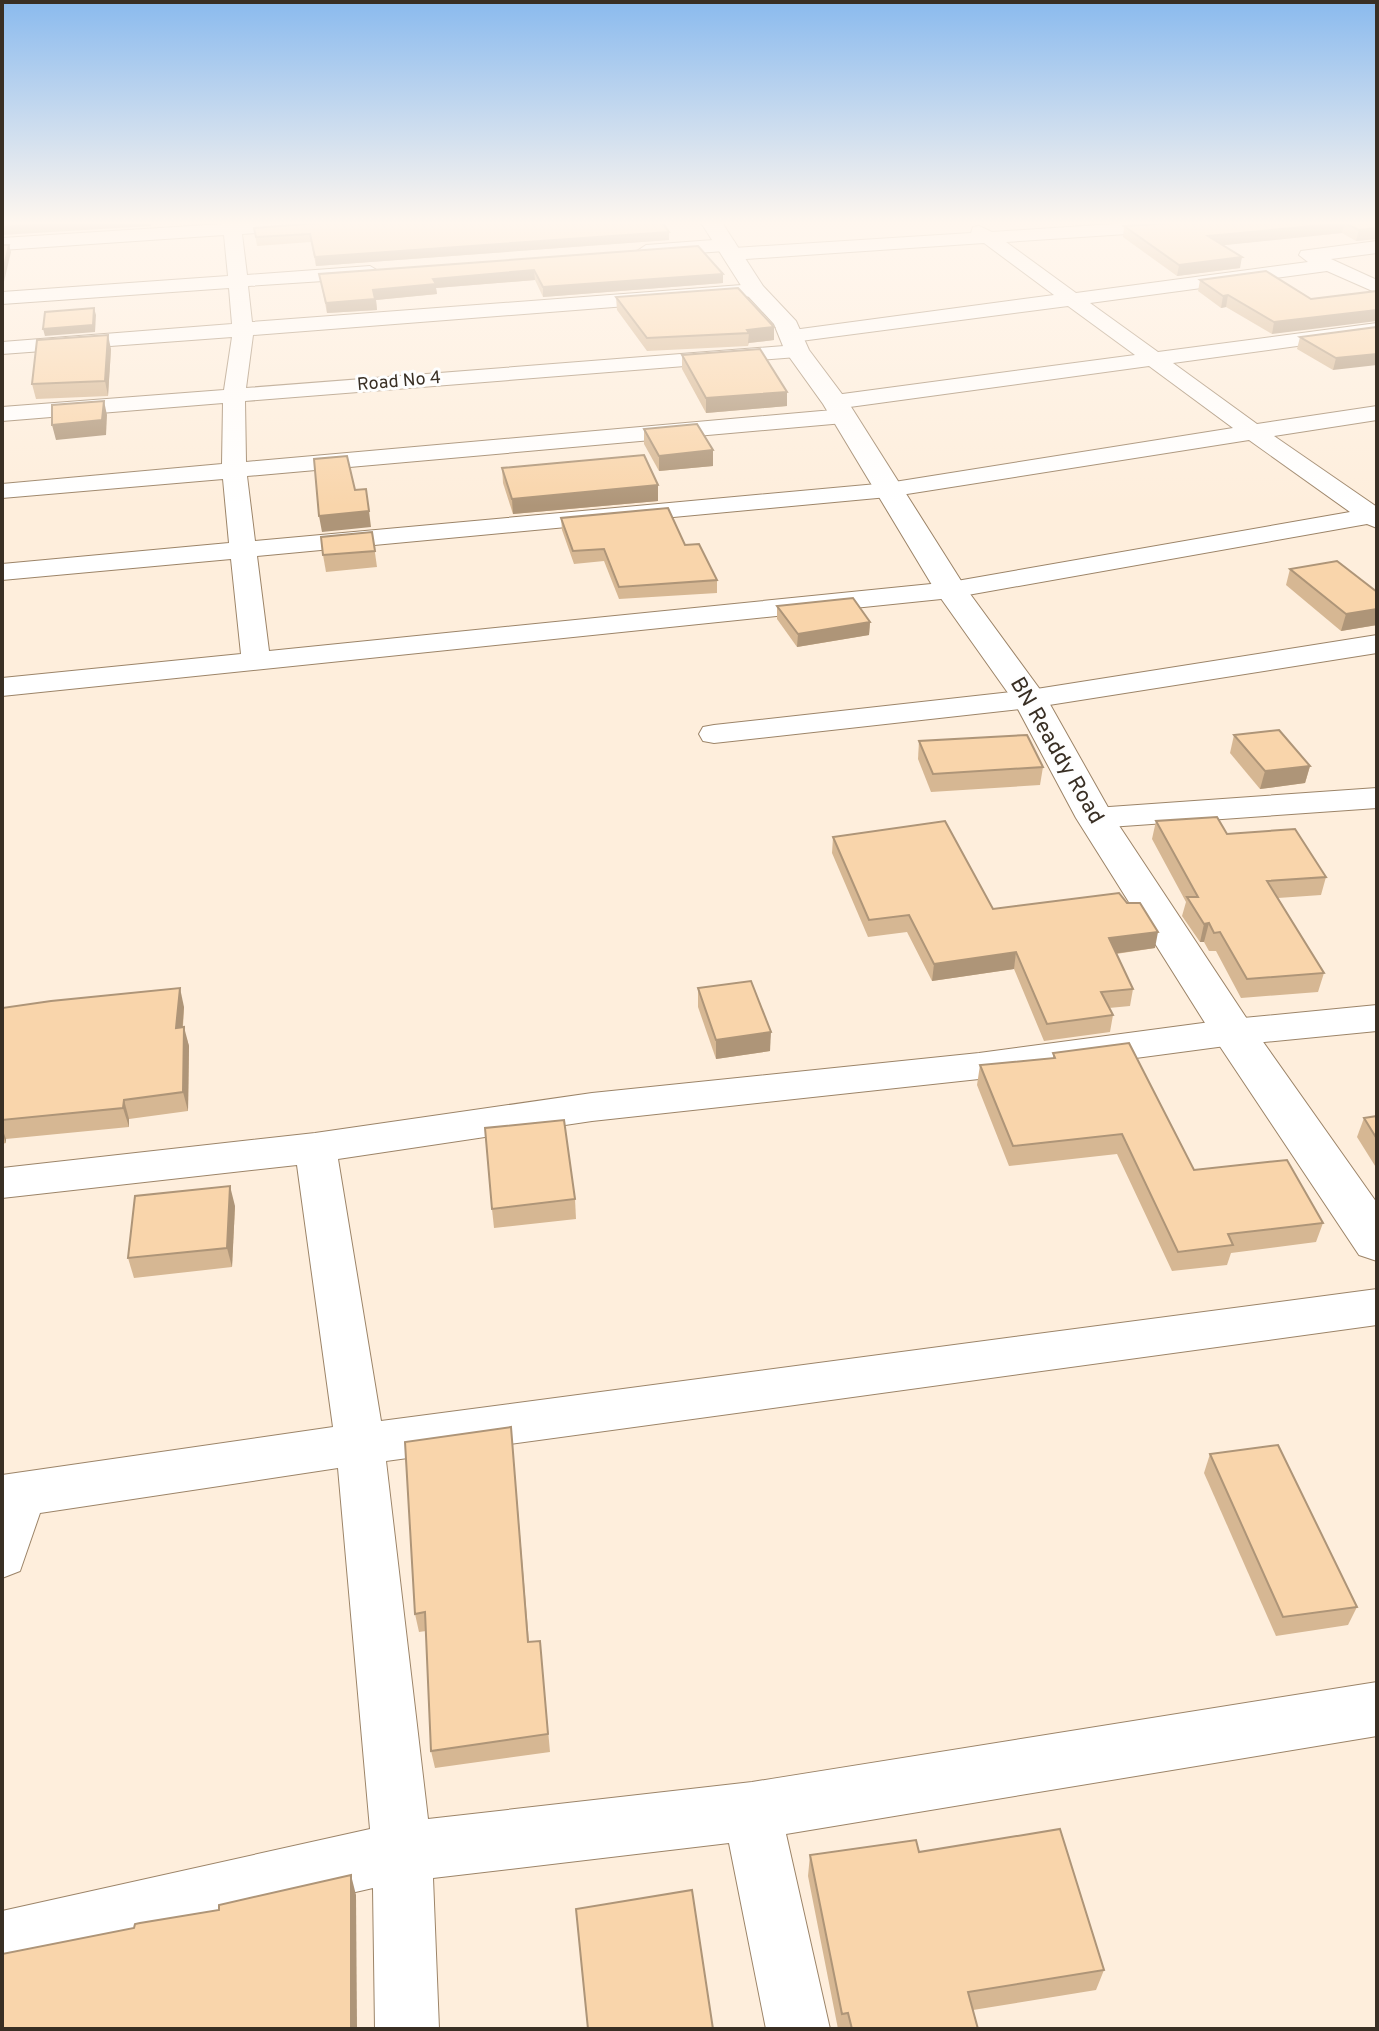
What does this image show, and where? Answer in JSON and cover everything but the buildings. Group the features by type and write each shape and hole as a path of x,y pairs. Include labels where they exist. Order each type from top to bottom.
{"street":[{"path":"241,316 243,331 234,396 234,472 256,661"},
{"path":"2,348 433,316"},
{"name":"BN Readdy Road","path":"779,316 951,590 1030,699 1095,818 1233,1032 1377,1242"},
{"name":"Road No 4","path":"2,414 234,396 795,343 974,316"},
{"path":"1092,316 1375,517"},
{"path":"2,491 234,472 840,409 1154,360 1375,331"},
{"path":"2,572 888,490 1377,413"},
{"path":"2,687 951,590 1375,517"},
{"path":"714,734 1030,699 1377,644"},
{"path":"1095,818 1377,798"},
{"path":"2,1183 315,1148 592,1107 979,1066 1233,1032 1377,1018"},
{"path":"315,1148 360,1444 402,1852 407,2029"},
{"path":"2,1555 11,1496 360,1444 1377,1307"},
{"path":"2,1942 402,1852 752,1811 1377,1709"},
{"path":"752,1811 798,2029"}]}
